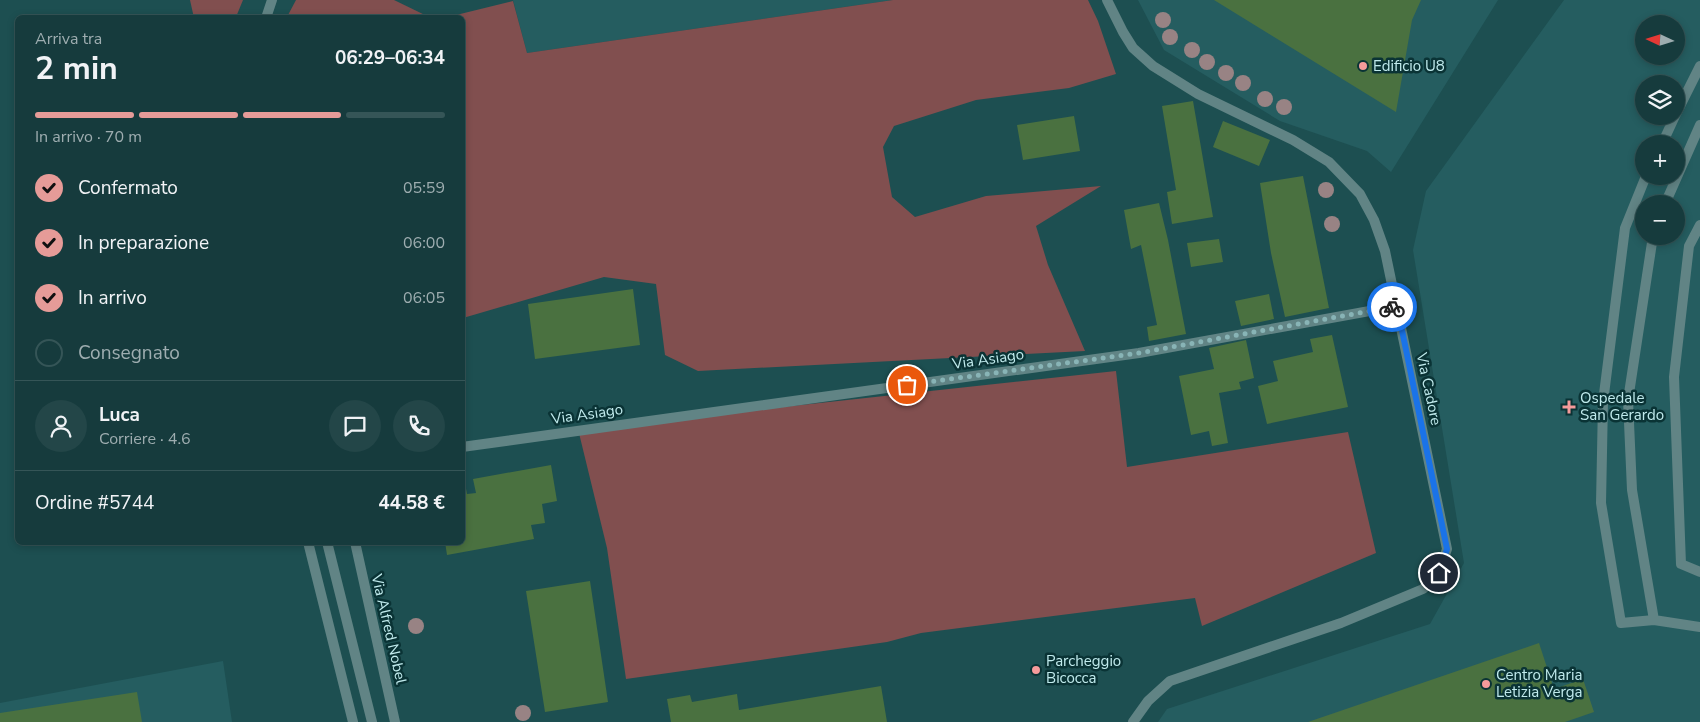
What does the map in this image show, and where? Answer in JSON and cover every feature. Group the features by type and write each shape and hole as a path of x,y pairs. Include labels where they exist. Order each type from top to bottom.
{"street":[{"path":"267,15 272,0"},
{"name":"Via Cadore","path":"1107,0 1133,48 1153,66 1198,94 1293,140 1330,162 1360,194 1374,220 1385,251 1447,549 1439,573 1423,589 1341,623 1170,681 1148,701 1134,722"},
{"path":"1685,97 1700,66"},
{"path":"1669,195 1700,125"},
{"path":"1642,185 1625,228 1603,402 1601,503 1621,623 1654,620 1700,627"},
{"path":"1700,225 1689,246 1674,377 1681,564 1700,572"},
{"path":"1653,245 1628,400 1632,490 1654,620"},
{"name":"Via Asiago","path":"465,447 1139,353 1397,306"},
{"path":"309,545 353,722"},
{"path":"328,545 372,722"},
{"name":"Via Alfred Nobel","path":"356,545 395,722"}],"shaded area":[{"path":"190,0 243,0 237,15 193,15"},
{"path":"296,0 394,0 425,15 288,15"},
{"path":"513,0 893,0 527,53"},
{"path":"893,0 1088,0 1098,21 1116,74 1069,88 976,100 894,126 883,147 892,197 915,217 986,196 1101,186 1036,226 1048,265 1085,351 698,371 665,355 656,284 604,277 465,317 465,15 456,15 513,1 527,53"},
{"path":"1138,0 1498,0 1391,172 1367,151 1280,121 1164,50"},
{"name":"Ospedale San Gerardo","path":"1564,0 1700,0 1700,722 1158,722 1167,709 1430,624 1464,563 1413,250 1426,191"},
{"path":"1116,371 1127,467 1348,432 1376,553 1202,626 1195,598 921,633 887,642 626,679 607,548 578,429"},
{"path":"223,661 232,722 0,722 0,703"}],"building":[{"name":"Edificio U8","path":"1214,0 1421,0 1412,20 1396,112"},
{"path":"1193,101 1213,217 1172,224 1167,192 1176,190 1162,106"},
{"path":"1074,116 1080,151 1023,160 1017,125"},
{"path":"1223,121 1270,140 1259,166 1213,147"},
{"path":"1303,176 1329,308 1285,317 1271,253 1260,183"},
{"path":"1159,203 1186,334 1149,341 1147,327 1157,325 1141,245 1131,249 1124,210"},
{"path":"1219,239 1223,262 1191,267 1187,243"},
{"path":"633,289 640,345 535,359 528,304"},
{"path":"1269,294 1274,319 1241,326 1235,301"},
{"path":"1332,335 1348,407 1267,424 1258,386 1278,381 1273,361 1313,352 1310,339"},
{"path":"1246,340 1254,378 1239,382 1241,389 1219,393 1228,443 1212,446 1209,431 1191,435 1179,376 1214,369 1209,348"},
{"path":"551,465 557,501 542,504 545,523 531,525 534,539 447,555 445,545 465,545 465,483 467,494 476,493 473,479"},
{"path":"590,581 608,702 545,712 526,591"},
{"name":"Centro Maria Letizia Verga","path":"1539,643 1554,689 1583,679 1594,712 1565,722 1308,722"},
{"path":"881,686 887,722 671,722 667,699 690,695 692,702 737,694 739,710"},
{"path":"137,692 142,722 0,722 0,713"}],"way so far":[{"path":"907,385 1139,353 1392,307"}],"place":[{"name":"Edificio U8","path":"1363,66"},
{"name":"Ospedale San Gerardo","path":"1569,407"},
{"name":"Parcheggio Bicocca","path":"1036,670"},
{"name":"Centro Maria Letizia Verga","path":"1486,684"}],"route":[{"path":"1392,307 1397,306 1447,549 1439,573"}]}
